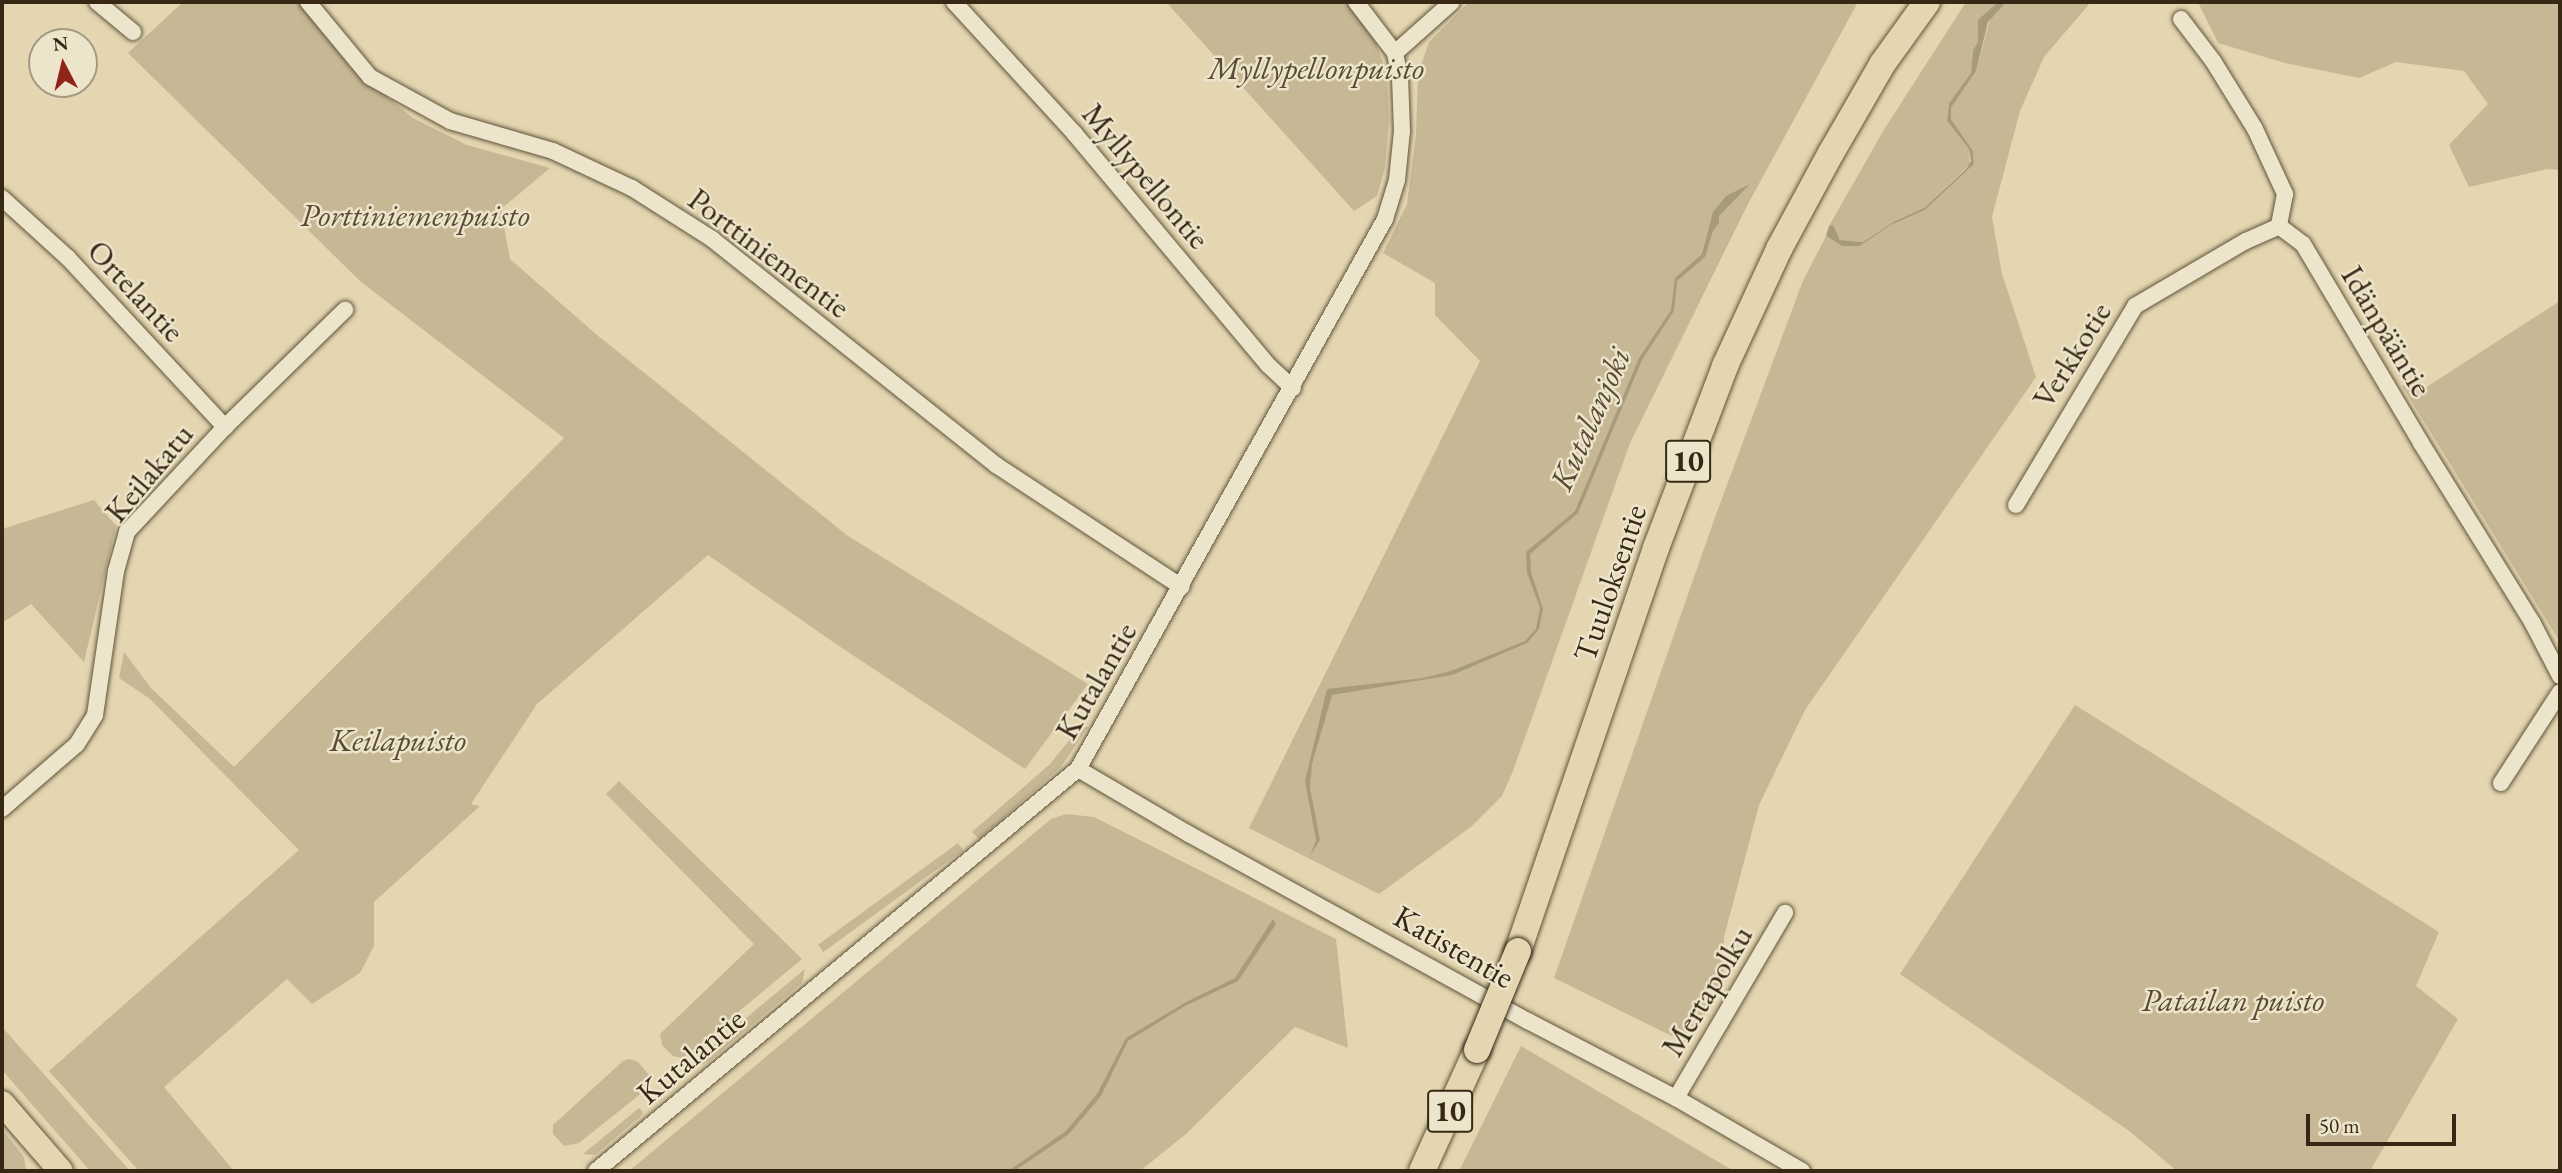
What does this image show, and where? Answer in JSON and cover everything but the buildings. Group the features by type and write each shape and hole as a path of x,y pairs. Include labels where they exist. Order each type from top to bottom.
{"highway":[{"name":"Tuuloksentie","path":"1422,1171 1477,1051 1518,951 1656,548 1725,366 1779,249 1831,153 1883,63 1927,2"}],"main road":[{"path":"2,1103 61,1171"}],"street":[{"path":"97,2 133,32"},
{"name":"Porttiniementie","path":"308,2 370,77 450,121 553,151 632,188 712,239 996,466 1182,587"},
{"name":"Myllypellontie","path":"954,2 1074,133 1268,365 1293,388"},
{"path":"1356,2 1395,53 1452,2"},
{"path":"2181,19 2213,61 2260,140 2285,194 2279,226"},
{"name":"Kutalantie","path":"596,1171 1078,769 1182,587 1385,219 1397,180 1402,131 1400,76 1395,53"},
{"name":"Ortelantie","path":"2,198 68,258 225,427"},
{"name":"Verkkotie","path":"2016,505 2135,306 2246,241 2279,226"},
{"name":"Idänpääntie","path":"2279,226 2303,244 2421,443 2532,622 2560,676"},
{"name":"Keilakatu","path":"2,809 77,744 95,715 117,571 127,532 225,427 345,310"},
{"path":"2501,783 2560,692"},
{"name":"Katistentie","path":"1078,769 1189,834 1370,931 1463,985 1676,1098 1802,1171"},
{"name":"Mertapolku","path":"1676,1098 1785,913"}],"green space":[{"path":"183,2 301,2 350,67 413,118 467,145 550,168 501,209 510,259 597,335 848,536 1088,684 1025,769 836,644 708,555 537,704 471,804 480,806 374,902 374,946 360,973 312,1004 287,979 164,1087 234,1171 139,1171 49,1071 299,850 150,699 119,678 124,652 151,688 234,767 564,438 360,281 128,53"},
{"name":"Myllypellonpuisto","path":"1166,2 1345,2 1370,28 1387,73 1389,121 1385,168 1377,196 1354,211"},
{"path":"1469,2 1858,2 1748,204 1630,443 1502,796 1472,826 1379,894 1249,828 1480,361 1435,315 1435,283 1383,253 1407,204 1416,135 1418,74 1429,42"},
{"path":"1966,2 1998,2 1978,21 1978,42 1973,50 1971,73 1949,103 1947,121 1969,149 1970,164 1924,208 1895,221 1863,242 1840,240 1833,226 1829,226 1885,128"},
{"path":"2006,2 2091,2 2044,57 2020,111 1992,217 2002,274 2036,377 1805,710 1759,805 1724,937 1723,987 1686,1043 1554,978 1714,520 1802,283 1826,236 1842,246 1860,246 1891,225 1925,210 1974,164 1973,151 1951,119 1951,108 1976,71 1991,15"},
{"path":"2198,2 2560,2 2560,170 2548,169 2469,187 2449,145 2488,104 2464,71 2396,62 2359,78 2285,63 2218,43"},
{"path":"2560,301 2560,642 2402,386 2416,375 2425,388"},
{"path":"94,500 116,526 84,662 31,604 2,623 2,529"},
{"name":"Patailan puisto","path":"2075,705 2439,932 2416,986 2458,1019 2370,1171 2177,1171 2128,1130 1900,974"},
{"path":"1080,727 1088,727 1061,767 979,839 972,832 1050,764"},
{"path":"619,781 802,959 683,1058 673,1056 662,1045 660,1034 754,944 606,794"},
{"path":"1066,814 1094,817 1336,939 1348,1048 1295,1027 1186,1134 1140,1171 629,1171 1051,819"},
{"path":"958,843 963,850 823,952 818,945"},
{"path":"805,969 802,983 709,1061 701,1065 692,1063"},
{"path":"2,1027 130,1171 90,1171 2,1070"},
{"path":"1521,1046 1734,1171 1459,1171"},
{"path":"629,1059 638,1062 650,1076 648,1088 579,1143 564,1146 553,1134 553,1125 623,1061"},
{"path":"639,1108 643,1112 641,1116 595,1155 583,1154"},
{"path":"2,1129 24,1157 26,1171 2,1171"}],"shaded area":[{"path":"1998,2 2006,2 1988,22 1976,71 1951,108 1951,119 1973,151 1974,164 1925,210 1891,225 1860,246 1842,246 1826,236 1829,226 1833,225 1840,240 1863,242 1895,221 1924,208 1966,169 1971,161 1969,149 1947,121 1949,103 1971,73 1973,50 1978,42 1978,20"},
{"path":"1750,184 1719,216 1719,223 1713,231 1705,257 1677,281 1674,311 1642,360 1578,513 1530,554 1531,572 1543,609 1539,629 1527,643 1452,675 1332,695 1312,764 1310,788 1320,840 1310,856 1316,840 1305,781 1327,689 1423,678 1451,671 1525,641 1536,629 1540,608 1527,573 1526,552 1575,511 1639,358 1671,310 1675,278 1702,254 1713,212 1726,196"},
{"path":"1273,919 1276,924 1238,981 1185,1006 1128,1041 1101,1096 1069,1134 1014,1171 1008,1171 1066,1131 1097,1094 1126,1038 1186,1002 1235,978"}],"park label":[{"name":"Porttiniemenpuisto","path":"415,215"},
{"name":"Keilapuisto","path":"398,740"}],"water label":[{"name":"Kutalanjoki","path":"1590,419"}]}
